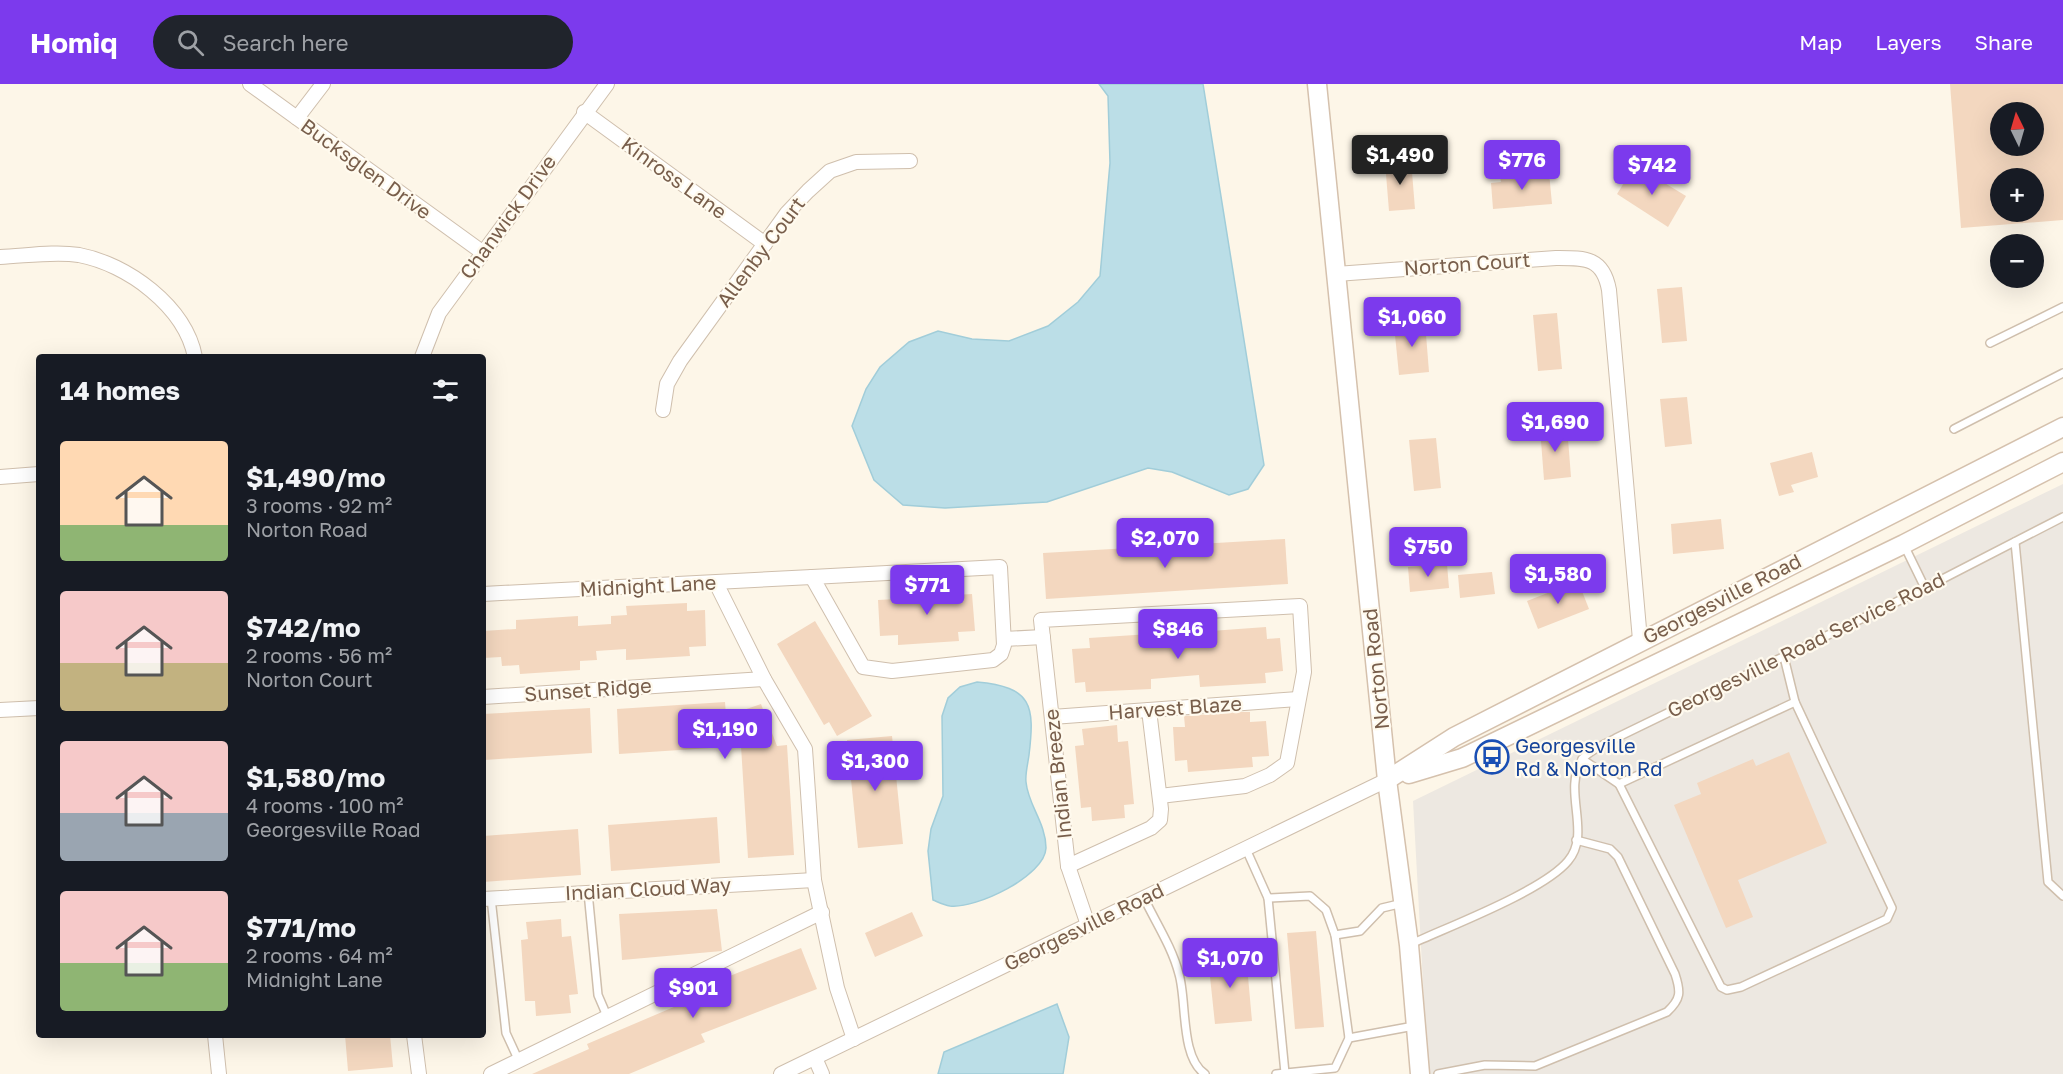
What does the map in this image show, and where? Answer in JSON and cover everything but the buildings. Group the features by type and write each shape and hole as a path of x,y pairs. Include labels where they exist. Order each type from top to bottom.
{"main road":[{"name":"Norton Road","path":"1317,84 1387,780 1409,945 1420,1074"},
{"name":"Georgesville Road","path":"1387,780 1454,737 1640,640 2063,427"},
{"name":"Georgesville Road","path":"1387,780 1462,758 1904,544 2063,462"}],"street":[{"name":"Bucksglen Drive","path":"250,84 482,252"},
{"path":"297,118 323,84"},
{"name":"Chanwick Drive","path":"423,354 439,313 584,112 607,84"},
{"name":"Kinross Lane","path":"584,112 765,244"},
{"name":"Allenby Court","path":"663,410 668,384 680,361 787,213 831,171 856,162 910,161"},
{"path":"0,257 76,255 105,261 130,274 170,309 193,354"},
{"name":"Norton Court","path":"1336,274 1556,258 1589,259 1597,265 1606,276 1609,290 1640,640"},
{"path":"0,477 36,474"},
{"name":"Midnight Lane","path":"486,594 1000,567 1004,639"},
{"path":"812,578 863,667 892,671 993,660 1001,654 1004,639 1043,637"},
{"path":"716,583 764,679 805,749 814,879 837,988 854,1039"},
{"name":"Indian Breeze","path":"1088,925 1068,866 1041,620 1300,606 1304,672 1298,699"},
{"name":"Sunset Ridge","path":"486,697 764,679"},
{"path":"1160,796 1245,786 1270,775 1287,763 1298,699"},
{"name":"Harvest Blaze","path":"1052,717 1298,699"},
{"path":"0,710 36,708"},
{"path":"1068,866 1151,828 1160,820 1160,796 1149,710"},
{"name":"Georgesville Road","path":"781,1074 1387,780"},
{"name":"Indian Cloud Way","path":"487,899 814,879"},
{"path":"491,1074 822,912"},
{"path":"214,1038 219,1074"},
{"path":"414,1038 419,1074"},
{"path":"815,1058 822,1074"}],"lane":[{"path":"1990,343 2063,307"},
{"path":"1954,429 2063,373"},
{"name":"Georgesville Road Service Road","path":"1582,759 1616,738 1924,588 2063,517"},
{"path":"2016,542 2048,882 2063,896"},
{"path":"1904,544 1924,588"},
{"path":"1409,945 1550,879 1570,860 1578,832 1573,784 1582,759 1619,784 1721,987 1733,990 1887,919 1892,908 1795,702 1784,657"},
{"path":"1619,784 1795,702"},
{"path":"1438,1074 1485,1065 1535,1066 1667,1012 1677,1002 1681,991 1675,974 1618,857 1610,849 1576,840"},
{"path":"1246,849 1268,898 1285,1073"},
{"path":"588,892 598,995 607,1016"},
{"path":"1268,898 1310,896 1326,910 1335,935 1348,1038 1335,1068 1276,1074"},
{"path":"1144,898 1171,951 1180,975 1191,1059 1205,1074"},
{"path":"487,899 506,1033 518,1059"},
{"path":"1335,935 1360,931 1382,908 1403,903"},
{"path":"1348,1038 1416,1025"}],"shaded area":[{"path":"2063,484 2063,1074 1428,1074 1413,801"}],"water":[{"path":"1099,84 1203,84 1264,465 1248,489 1229,495 1172,472 1148,468 1047,502 945,508 903,505 874,480 852,426 866,389 880,367 909,342 938,331 972,339 1009,341 1048,326 1078,302 1100,276 1110,163 1108,96"},
{"path":"977,682 1009,688 1019,694 1030,711 1031,738 1026,782 1043,830 1046,848 1043,859 1034,869 1007,889 976,902 962,906 950,906 933,900 928,851 931,829 943,796 942,716 948,698 960,687"},
{"path":"1057,1004 1069,1037 1063,1074 938,1074 944,1052"}],"place":[{"name":"Georgesville Rd & Norton Rd","path":"1492,757"}]}
